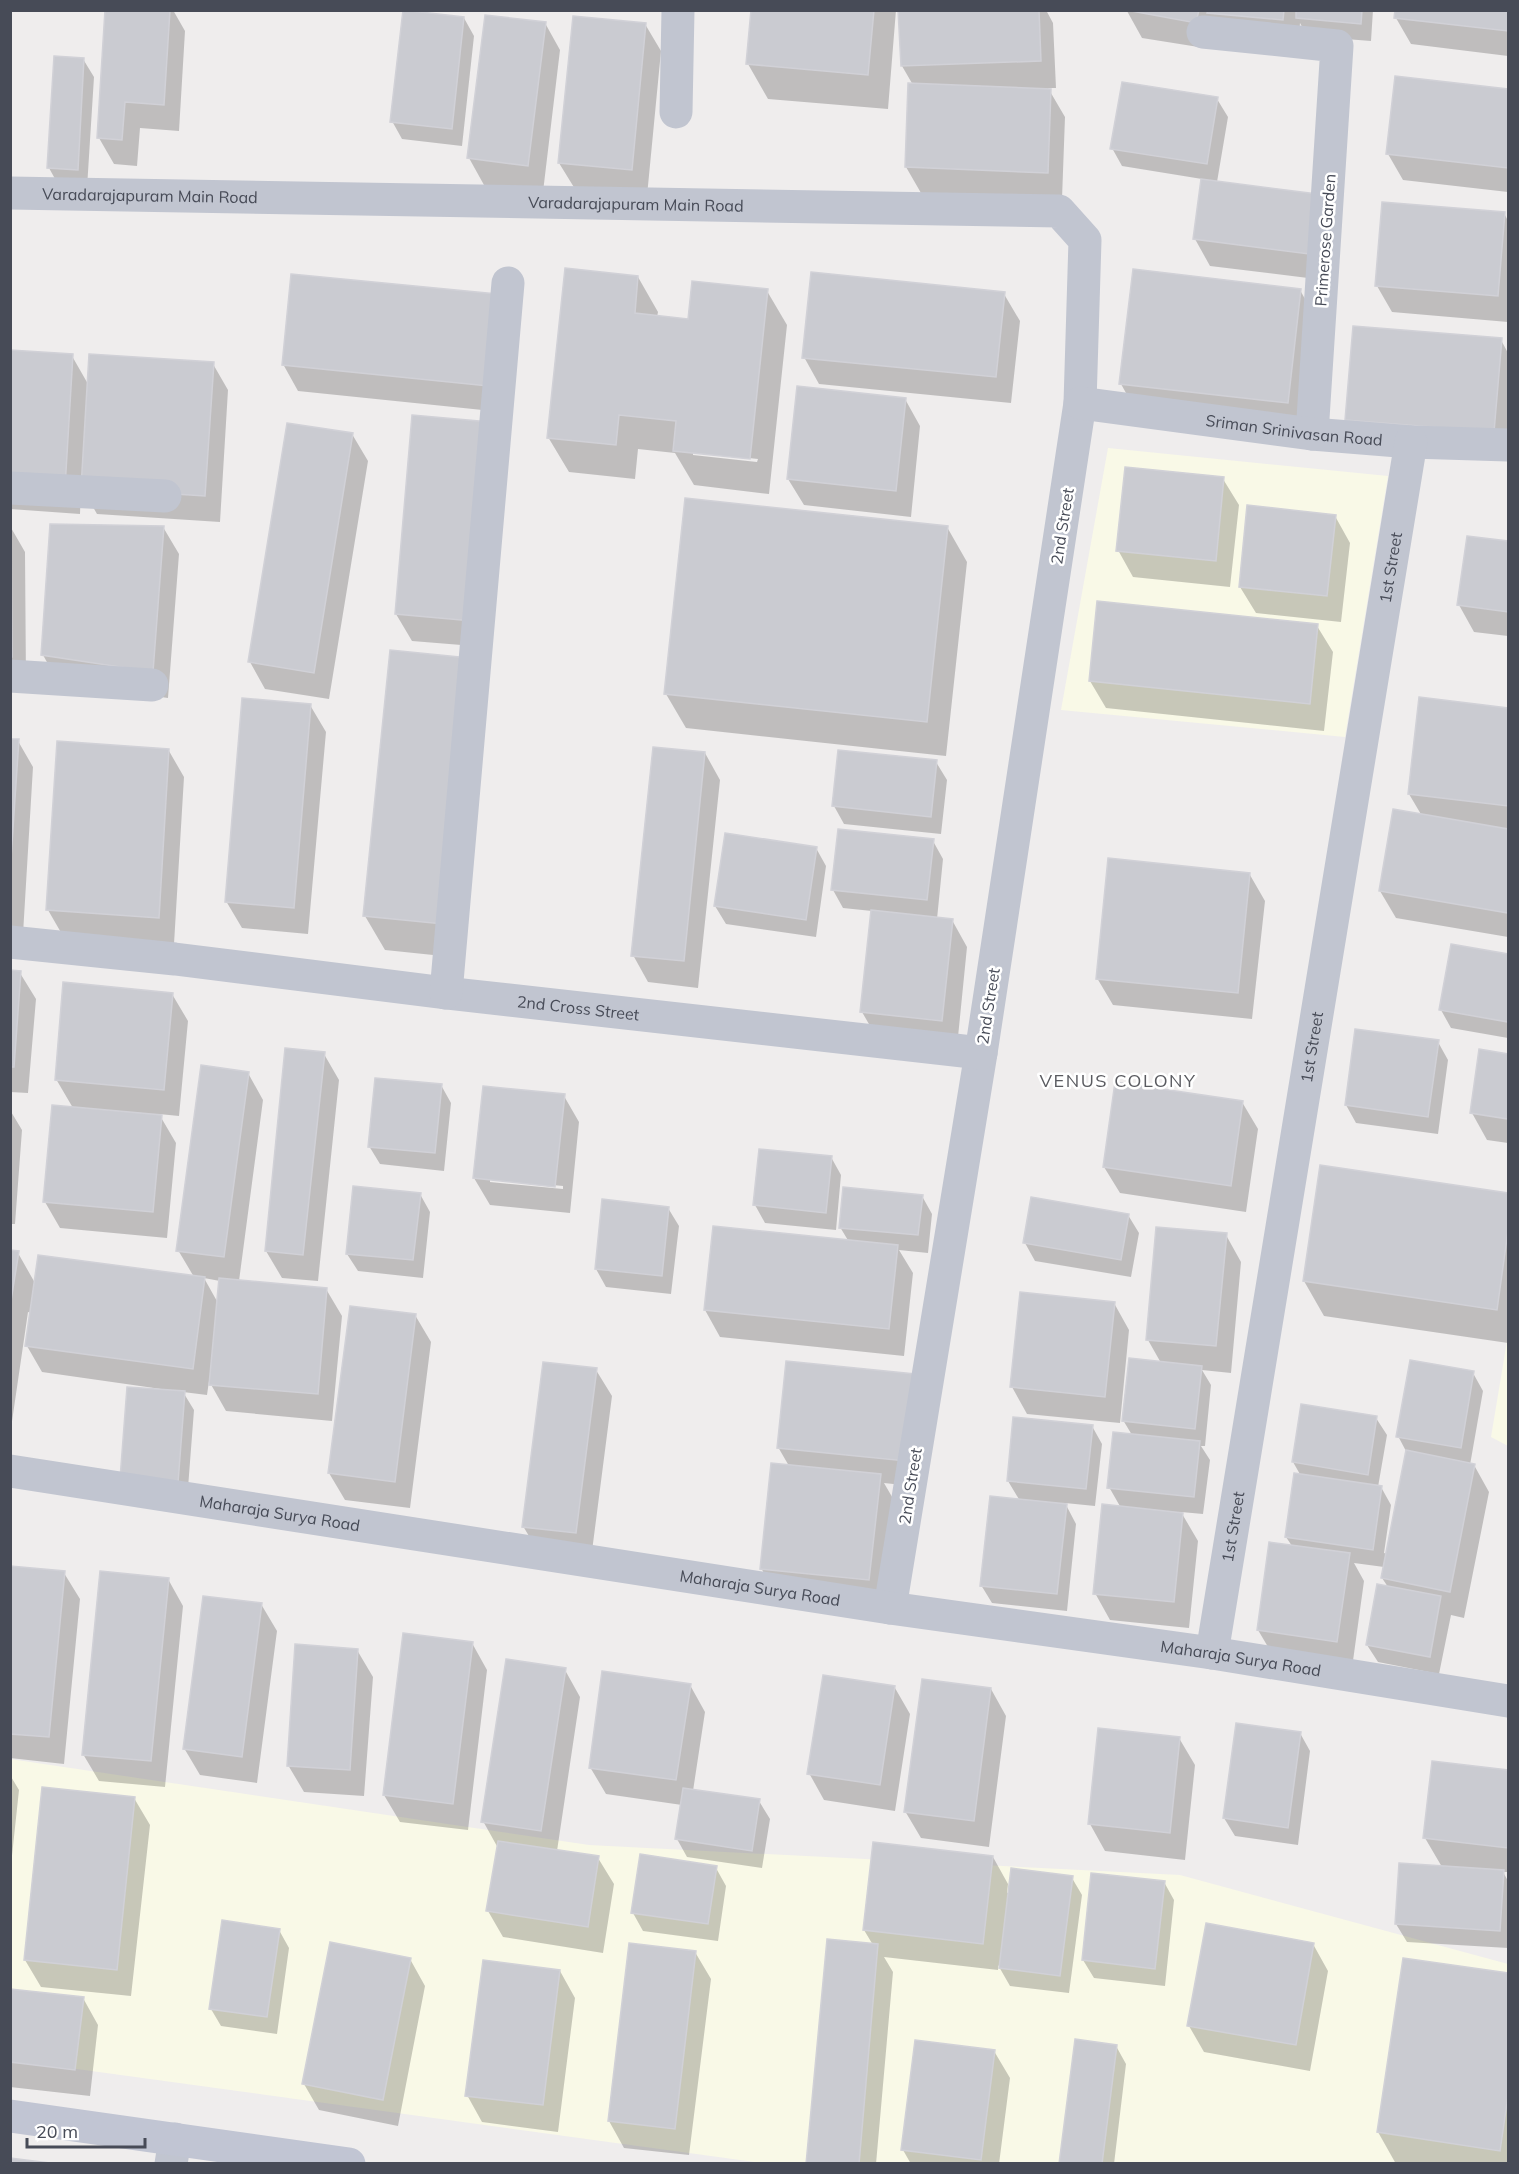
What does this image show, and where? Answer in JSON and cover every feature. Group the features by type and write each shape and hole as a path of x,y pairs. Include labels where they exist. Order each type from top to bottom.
{"main road":[{"path":"10,2116 173,2151 349,2163"}],"street":[{"path":"676,112 678,10"},
{"name":"Primerose Garden","path":"1203,32 1337,46 1312,434"},
{"name":"Varadarajapuram Main Road","path":"10,193 1059,211 1085,240 1080,403"},
{"path":"446,993 508,283"},
{"name":"Sriman Srinivasan Road","path":"1080,403 1312,434 1411,442 1509,445"},
{"name":"2nd Street","path":"890,1608 981,1053 1080,403"},
{"name":"1st Street","path":"1212,1653 1411,442"},
{"path":"10,488 165,496"},
{"path":"10,676 152,685"},
{"name":"2nd Cross Street","path":"10,942 175,959 446,993 981,1053"},
{"name":"Maharaja Surya Road","path":"10,1471 890,1608 1212,1653 1509,1701"}],"shaded area":[{"path":"1108,448 1388,476 1345,737 1061,710"},
{"path":"1508,1335 1508,1446 1491,1437"},
{"path":"10,1759 589,1845 1180,1875 1508,1964 1508,2163 762,2163 11,2060"}],"building":[{"path":"105,10 170,10 164,105 125,102 122,140 97,138"},
{"path":"403,10 464,17 452,129 390,122"},
{"path":"751,10 874,10 868,75 746,64"},
{"path":"898,10 1039,10 1041,61 901,66"},
{"path":"1126,10 1199,10 1196,23"},
{"path":"1208,10 1284,10 1283,20 1207,13"},
{"path":"1296,10 1362,10 1361,24 1296,18"},
{"path":"1395,10 1508,10 1508,31 1394,18"},
{"path":"485,15 546,22 528,166 467,158"},
{"path":"573,16 646,23 632,170 558,163"},
{"path":"54,56 84,58 78,170 47,168"},
{"path":"1395,76 1508,89 1508,168 1386,154"},
{"path":"1122,82 1218,97 1207,164 1110,149"},
{"path":"908,83 1051,89 1048,173 905,167"},
{"path":"1201,179 1317,194 1309,254 1193,239"},
{"path":"1382,202 1505,212 1498,296 1375,286"},
{"path":"565,268 638,276 635,313 688,319 692,281 768,289 750,459 673,451 676,421 619,415 616,445 547,438"},
{"path":"1133,269 1301,289 1288,403 1119,384"},
{"path":"811,272 1005,292 996,377 802,358"},
{"path":"291,274 497,294 488,386 282,365"},
{"path":"1353,326 1502,338 1494,432 1345,420"},
{"path":"10,350 73,354 65,488 10,484"},
{"path":"89,354 214,362 205,496 81,488"},
{"path":"797,386 906,398 896,491 787,479"},
{"path":"412,415 490,422 472,621 395,614"},
{"path":"287,423 353,433 314,673 248,662"},
{"path":"1125,467 1224,477 1216,561 1116,551"},
{"path":"685,498 948,526 927,722 664,694"},
{"path":"1247,505 1336,515 1327,596 1239,587"},
{"path":"11,524 12,657 10,657"},
{"path":"50,524 164,526 153,672 41,655"},
{"path":"1467,536 1508,541 1508,612 1457,605"},
{"path":"1097,601 1318,624 1310,704 1089,681"},
{"path":"390,650 469,658 443,924 363,916"},
{"path":"1419,697 1508,708 1508,806 1408,794"},
{"path":"242,698 311,704 294,908 225,902"},
{"path":"10,739 19,739 10,873"},
{"path":"57,741 169,749 159,918 46,910"},
{"path":"653,747 705,752 684,961 631,956"},
{"path":"838,750 937,760 931,817 832,806"},
{"path":"1393,809 1508,829 1508,913 1379,891"},
{"path":"838,829 934,839 927,900 831,890"},
{"path":"725,833 817,847 806,920 714,906"},
{"path":"1108,858 1250,873 1238,993 1096,979"},
{"path":"871,910 953,919 942,1021 860,1012"},
{"path":"1451,944 1508,954 1508,1022 1439,1010"},
{"path":"10,970 21,971 14,1067 10,1067"},
{"path":"63,982 173,993 164,1090 55,1080"},
{"path":"1355,1029 1439,1040 1428,1117 1345,1105"},
{"path":"285,1048 325,1052 303,1255 265,1251"},
{"path":"1479,1049 1508,1054 1508,1119 1470,1113"},
{"path":"201,1065 249,1072 224,1257 176,1251"},
{"path":"375,1078 442,1084 435,1153 368,1147"},
{"path":"1115,1082 1243,1101 1231,1186 1103,1167"},
{"path":"483,1086 565,1094 555,1187 473,1178"},
{"path":"52,1105 162,1115 153,1212 43,1202"},
{"path":"759,1149 832,1156 826,1213 753,1205"},
{"path":"1320,1165 1508,1193 1508,1231 1497,1310 1303,1281"},
{"path":"353,1186 421,1193 413,1260 346,1254"},
{"path":"843,1187 923,1195 918,1235 839,1228"},
{"path":"1031,1197 1129,1214 1121,1260 1023,1243"},
{"path":"602,1199 669,1207 662,1276 595,1269"},
{"path":"713,1226 898,1245 889,1329 704,1310"},
{"path":"1156,1227 1227,1233 1216,1346 1146,1340"},
{"path":"10,1250 19,1251 10,1307"},
{"path":"38,1255 205,1277 193,1369 25,1346"},
{"path":"219,1278 327,1288 318,1394 209,1385"},
{"path":"1020,1292 1115,1302 1105,1397 1010,1387"},
{"path":"350,1306 416,1314 395,1482 328,1473"},
{"path":"1129,1358 1202,1366 1195,1429 1122,1421"},
{"path":"1410,1360 1474,1371 1461,1448 1396,1437"},
{"path":"786,1361 915,1374 906,1461 777,1448"},
{"path":"543,1362 597,1368 576,1533 522,1527"},
{"path":"127,1387 185,1391 178,1483 120,1479"},
{"path":"1301,1404 1377,1416 1368,1475 1292,1462"},
{"path":"1013,1417 1093,1425 1086,1489 1007,1481"},
{"path":"1113,1432 1200,1441 1194,1497 1107,1488"},
{"path":"1406,1450 1475,1464 1450,1592 1381,1578"},
{"path":"771,1463 881,1474 869,1580 760,1569"},
{"path":"1294,1473 1382,1486 1373,1550 1285,1537"},
{"path":"990,1496 1067,1504 1057,1594 980,1586"},
{"path":"1102,1504 1183,1513 1174,1602 1093,1594"},
{"path":"1269,1542 1350,1553 1337,1642 1257,1630"},
{"path":"10,1566 65,1571 49,1737 10,1734"},
{"path":"100,1571 169,1578 151,1761 82,1755"},
{"path":"1377,1584 1441,1596 1430,1657 1366,1645"},
{"path":"203,1596 262,1603 242,1757 183,1749"},
{"path":"403,1633 473,1642 453,1804 383,1795"},
{"path":"295,1644 358,1649 350,1770 287,1766"},
{"path":"506,1659 566,1668 541,1831 481,1822"},
{"path":"602,1671 691,1684 676,1780 589,1768"},
{"path":"823,1675 895,1686 880,1785 807,1774"},
{"path":"922,1679 991,1688 974,1821 904,1812"},
{"path":"1236,1723 1301,1732 1288,1828 1223,1818"},
{"path":"1098,1728 1180,1737 1170,1833 1088,1824"},
{"path":"1432,1761 1508,1770 1508,1848 1423,1838"},
{"path":"42,1787 135,1797 117,1970 24,1960"},
{"path":"683,1788 760,1799 752,1851 675,1839"},
{"path":"498,1841 599,1856 588,1927 486,1911"},
{"path":"873,1842 993,1856 983,1944 863,1930"},
{"path":"640,1854 717,1866 708,1924 631,1913"},
{"path":"1399,1863 1504,1870 1500,1931 1395,1924"},
{"path":"1011,1868 1073,1876 1060,1976 999,1968"},
{"path":"1091,1873 1165,1881 1155,1969 1082,1960"},
{"path":"222,1920 280,1929 267,2017 209,2009"},
{"path":"1206,1923 1314,1943 1296,2045 1187,2026"},
{"path":"827,1939 878,1944 859,2164 806,2164"},
{"path":"330,1942 411,1958 383,2100 302,2084"},
{"path":"629,1943 696,1951 675,2129 608,2121"},
{"path":"1403,1958 1508,1973 1508,2096 1500,2151 1377,2132"},
{"path":"483,1960 560,1970 543,2105 465,2096"},
{"path":"10,1989 84,1997 75,2070 10,2062"},
{"path":"1075,2039 1117,2045 1102,2164 1059,2164"},
{"path":"915,2040 995,2050 981,2160 901,2150"},
{"path":"10,2158 58,2164 10,2164"}],"district":[{"name":"VENUS COLONY","path":"1118,1080"}]}
